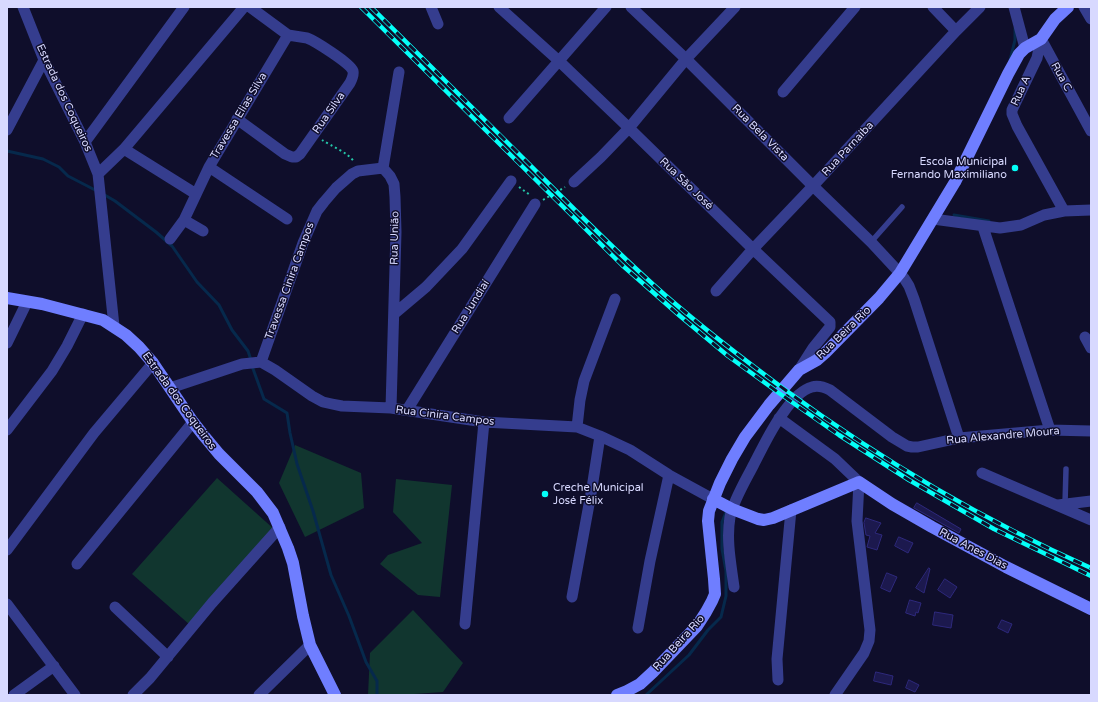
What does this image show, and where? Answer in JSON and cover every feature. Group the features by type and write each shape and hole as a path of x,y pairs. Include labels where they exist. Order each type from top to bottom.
{"street":[{"name":"Estrada dos Coqueiros","path":"23,7 44,60 85,142 98,174 114,326 139,347 153,363 193,422 219,454 265,502 273,514 280,527 293,563 310,645 335,695"},
{"path":"98,174 124,149 244,7"},
{"path":"250,7 288,35"},
{"path":"431,7 438,24"},
{"name":"Rua São José","path":"499,7 559,61 830,322 830,327 813,348 799,370"},
{"path":"509,118 606,7"},
{"name":"Rua Bela Vista","path":"631,7 686,58 871,242 899,272"},
{"path":"574,182 629,128 686,58 735,7"},
{"path":"784,92 855,7"},
{"path":"933,7 956,31"},
{"name":"Rua Parnaíba","path":"716,291 753,249 980,7"},
{"path":"1014,7 1025,48 1041,39"},
{"name":"Rua A","path":"1064,211 1017,126 1012,110 1037,58 1041,39 1055,19 1068,7"},
{"path":"1084,7 1091,20"},
{"path":"85,142 180,9"},
{"name":"Travessa Elias Silva","path":"170,239 184,220 209,167 288,35"},
{"name":"Rua Silva","path":"238,118 285,154 296,157 300,154 350,83 353,70 349,65 319,44 307,38 288,35"},
{"name":"Rua C","path":"1041,39 1091,131"},
{"name":"Rua Beira Rio","path":"617,695 640,684 653,672 697,626 706,612 715,594 708,521 709,511 732,458 745,437 769,405 799,370 826,354 880,298 899,272 955,182 1008,74 1019,54 1025,48"},
{"path":"7,130 44,60"},
{"path":"383,168 399,72"},
{"path":"124,149 196,194"},
{"path":"209,167 287,219"},
{"name":"Travessa Cinira Campos","path":"258,362 303,243 317,211 336,188 352,174 358,171 383,168"},
{"name":"Rua União","path":"383,168 390,176 394,184 395,197 396,232 391,408"},
{"path":"394,314 426,287 462,249 511,181"},
{"name":"Rua Jundiaí","path":"407,410 537,203"},
{"path":"933,219 983,227 1000,228 1014,227 1044,215 1064,211 1091,210"},
{"path":"184,220 203,231"},
{"path":"983,227 1050,430"},
{"path":"899,272 909,286 914,299 958,438"},
{"path":"7,298 83,314 103,320 114,326"},
{"path":"577,427 584,381 615,299"},
{"path":"7,343 27,302"},
{"path":"7,430 52,371 67,346 83,314"},
{"path":"1085,337 1091,348"},
{"path":"170,388 242,364 258,362"},
{"name":"Rua Cinira Campos","path":"258,362 275,370 323,402 342,406 391,408 484,422 577,427 630,450 715,500"},
{"path":"7,550 94,433 153,363"},
{"name":"Rua Alexandre Moura","path":"779,418 794,399 801,393 811,387 821,386 830,390 892,437 907,446 912,447 958,438 1050,430 1091,431"},
{"path":"734,587 729,538 731,508 779,418 835,459 858,482 857,521 870,630 869,641 864,653 835,695"},
{"path":"77,564 193,422"},
{"path":"465,624 484,422"},
{"path":"572,597 600,436"},
{"path":"982,473 1061,505 1091,520"},
{"path":"638,628 650,561 669,474"},
{"path":"715,500 731,508 764,520 773,518 858,482"},
{"name":"Rua Anes Dias","path":"858,482 932,527 1006,567 1091,609"},
{"path":"1061,505 1091,502"},
{"path":"778,680 777,659 791,510"},
{"path":"133,695 150,678 212,603 280,527"},
{"path":"7,604 75,695"},
{"path":"115,607 168,657"},
{"path":"259,695 310,645"},
{"path":"14,695 54,666"}],"lane":[{"path":"871,242 902,207"},
{"path":"1061,505 1066,469"}],"path":[{"path":"313,136 344,153 353,160 358,171"},
{"path":"511,181 537,203 574,182"}],"green space":[{"path":"295,445 361,473 364,508 305,537 279,483"},
{"path":"217,478 275,530 190,625 132,574"},
{"path":"396,479 452,485 440,597 418,595 380,564 388,555 422,543 393,512"},
{"path":"413,610 463,663 443,692 400,695 368,695 370,653"}],"building":[{"path":"917,503 961,529 959,533 914,508"},
{"path":"866,518 881,523 875,533 882,535 877,550 867,547 870,536 866,535 864,523"},
{"path":"899,537 913,543 908,553 895,546"},
{"path":"929,568 930,569 924,593 916,588"},
{"path":"887,573 897,577 890,592 881,588"},
{"path":"945,579 957,587 950,598 938,590"},
{"path":"910,600 921,603 918,613 916,612 915,616 906,613"},
{"path":"935,612 953,615 951,628 933,625"},
{"path":"1002,620 1012,624 1008,633 998,628"},
{"path":"876,672 893,676 891,685 874,681"},
{"path":"909,680 919,685 915,692 906,688"}],"waterway":[{"path":"1010,60 1015,40 1015,28"},
{"path":"7,151 43,159 59,167 68,176 97,191"},
{"path":"103,194 115,201 172,246 197,282 219,305 232,330 248,351 251,360"},
{"path":"954,215 989,221"},
{"path":"252,366 264,399 287,413 297,464 313,511 331,575 349,616 366,662 377,681 377,695"},
{"path":"646,695 689,655 708,630 721,617 726,596 726,571 722,549 722,522 726,512"}],"railway":[{"path":"361,7 622,265 728,356 839,435 909,480 994,529 1091,576"},
{"path":"371,7 612,247 665,295 723,343 820,415 895,464 1011,530 1091,568"}],"place":[{"name":"Escola Municipal Fernando Maximiliano","path":"1015,168"},
{"name":"Creche Municipal José Félix","path":"545,494"}]}
